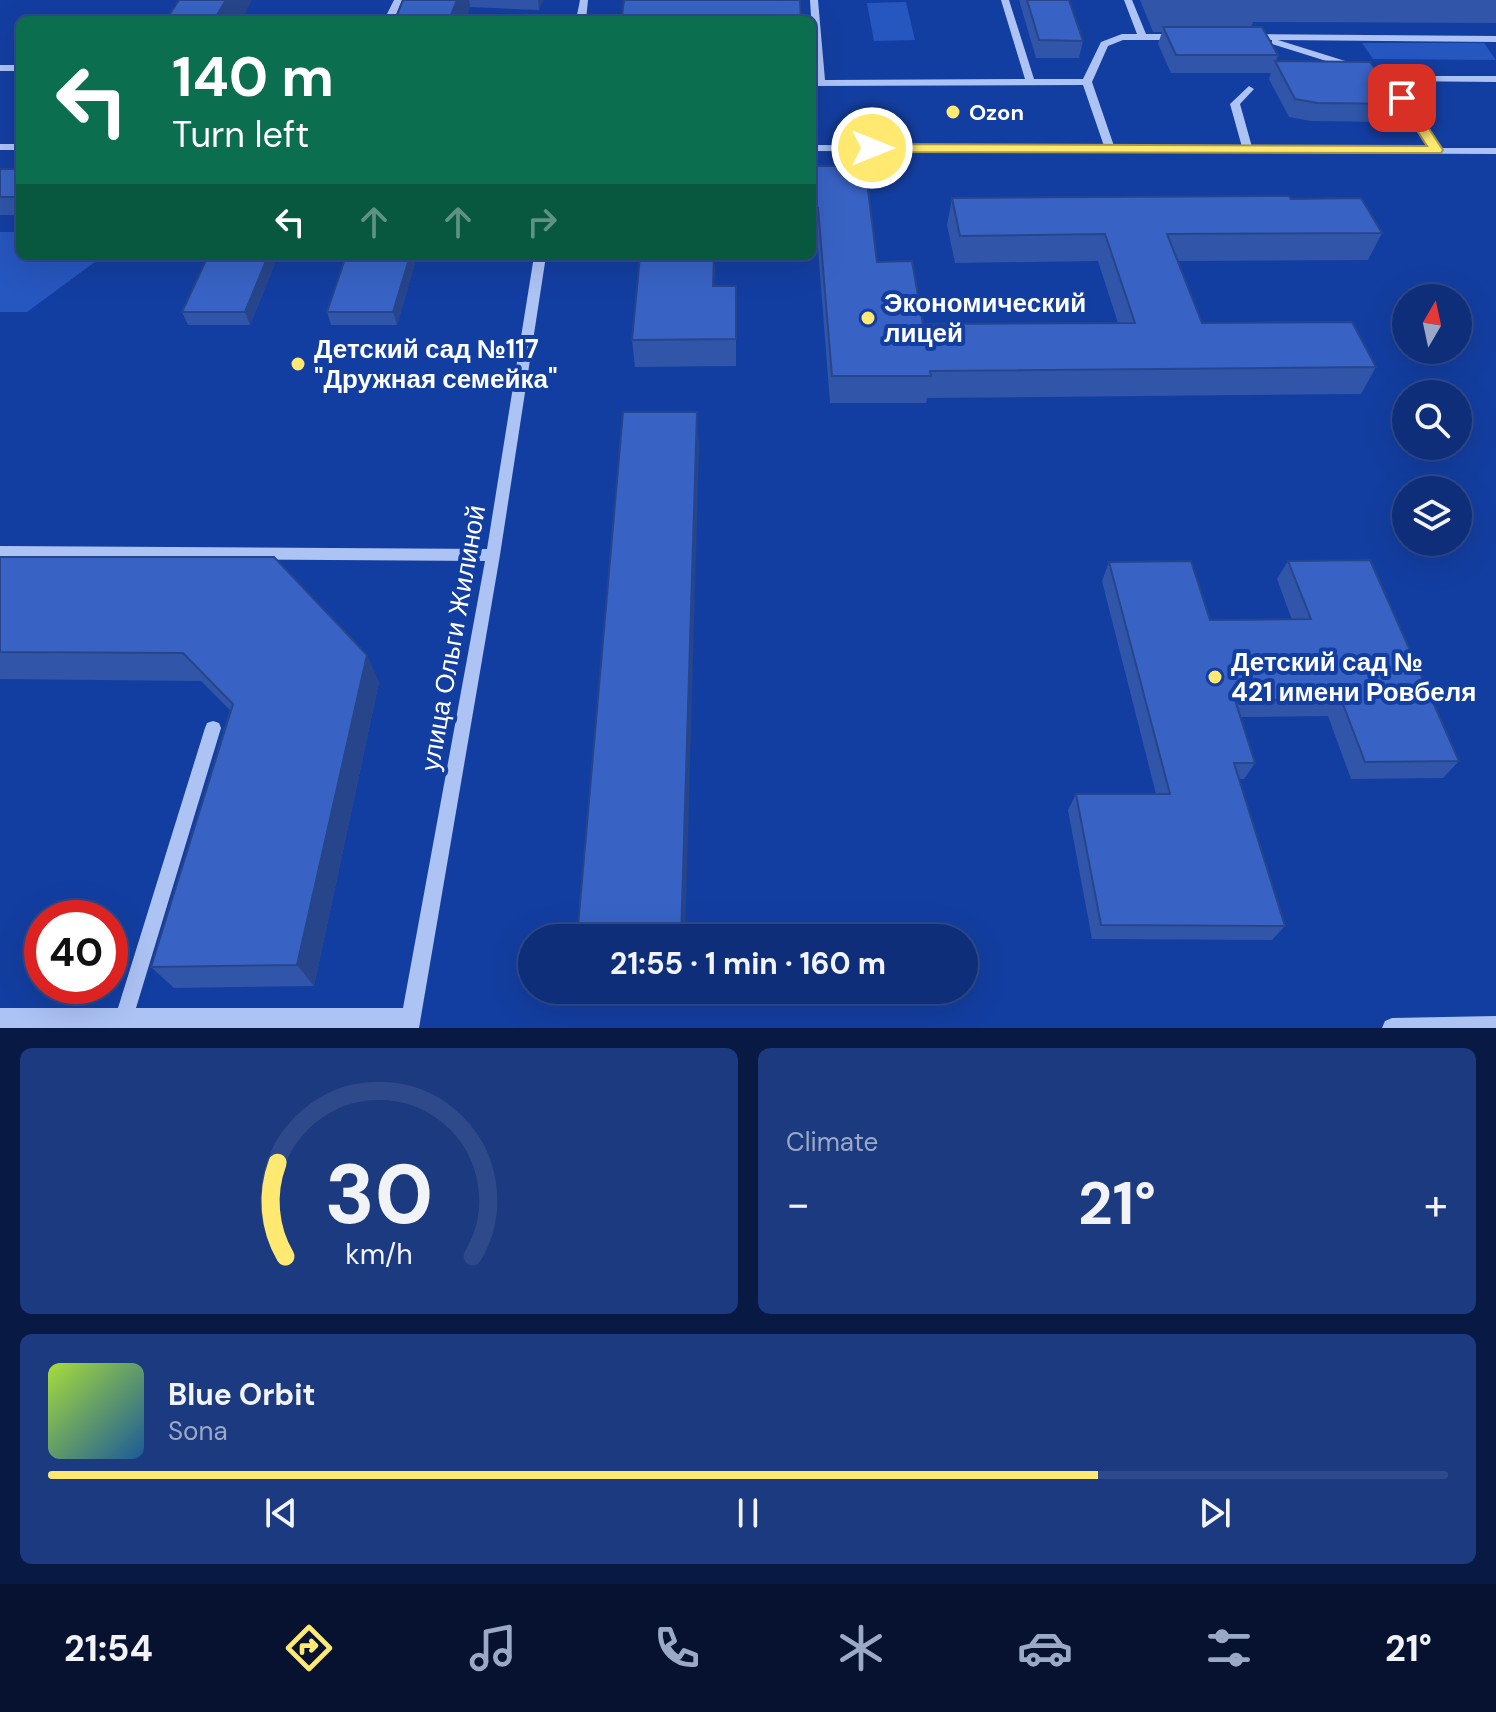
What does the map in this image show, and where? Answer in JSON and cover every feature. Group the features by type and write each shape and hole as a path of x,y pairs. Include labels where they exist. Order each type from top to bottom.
{"street":[{"path":"1005,0 1030,81"},
{"path":"1128,0 1143,37"},
{"path":"1110,149 1087,82 1106,42 1122,37 1190,37"},
{"path":"1232,37 1496,39"},
{"path":"1260,38 1360,69"},
{"path":"1375,73 1389,78 1496,79"},
{"path":"1389,78 1436,150"},
{"path":"816,82 1087,82"},
{"path":"1248,150 1235,104 1249,89"},
{"path":"816,148 1496,151"},
{"name":"улица Ольги Жилиной","path":"410,1022 493,555 539,260"},
{"path":"0,552 493,555"},
{"path":"124,1018 213,728"},
{"path":"0,1018 410,1022"},
{"path":"1392,1028 1496,1026"}],"shaded area":[{"path":"906,2 915,40 874,41 867,3"},
{"path":"1362,43 1484,43 1496,60 1373,59"},
{"path":"0,232 16,232 16,260 98,260 27,312 0,312"}],"building":[{"path":"179,0 226,0 216,16 169,16"},
{"path":"403,0 457,0 451,16 397,16"},
{"path":"624,0 800,0 801,16 662,16 622,16"},
{"path":"1027,0 1069,0 1083,41 1039,40"},
{"path":"1163,27 1262,27 1278,55 1176,55"},
{"path":"1275,61 1370,62 1399,104 1318,103 1295,99"},
{"path":"816,166 865,166 877,262 912,261 923,324 1135,323 1105,234 960,236 952,198 1361,198 1382,233 1167,234 1202,323 1352,322 1376,367 930,371 931,376 832,376"},
{"path":"0,169 16,169 16,197 0,197"},
{"path":"206,260 266,260 245,312 182,312"},
{"path":"345,260 409,260 393,312 327,312"},
{"path":"640,260 714,260 713,286 736,286 736,339 632,340"},
{"path":"623,412 697,412 681,924 578,924"},
{"path":"0,557 274,557 367,655 297,965 151,967 233,704 183,653 0,652"},
{"path":"1370,560 1459,761 1365,762 1341,699 1235,700 1255,763 1234,763 1285,926 1101,925 1076,794 1170,794 1109,562 1191,561 1210,620 1311,619 1288,561"}],"place":[{"name":"Ozon","path":"953,112"},
{"name":"Экономический лицей","path":"868,318"},
{"name":"Детский сад №117 \"Дружная семейка\"","path":"298,364"},
{"name":"Детский сад № 421 имени Ровбеля","path":"1215,677"}],"route":[{"path":"872,148 1436,150 1402,98"}]}
